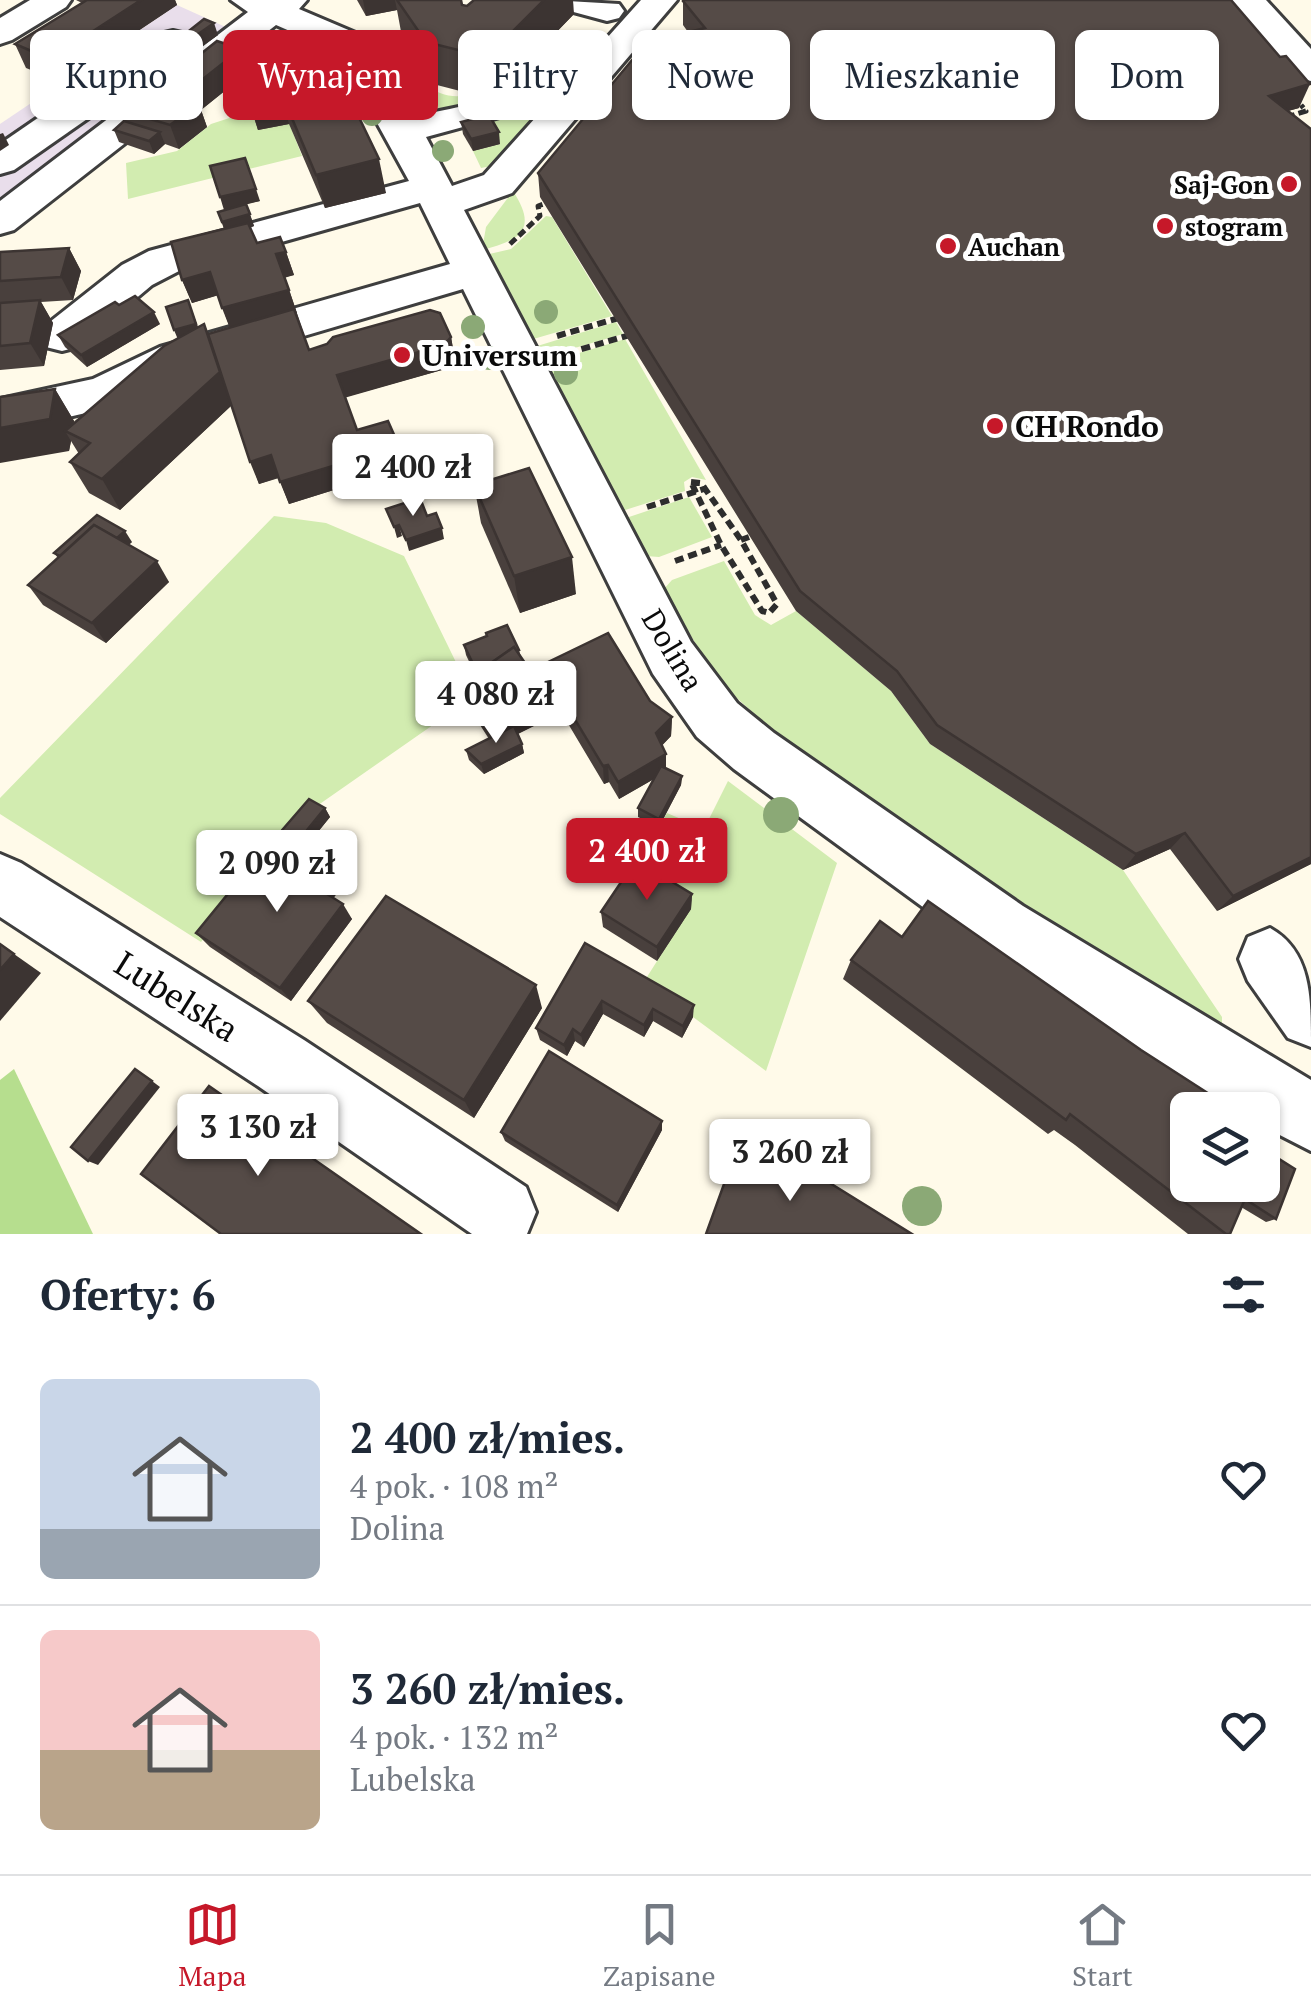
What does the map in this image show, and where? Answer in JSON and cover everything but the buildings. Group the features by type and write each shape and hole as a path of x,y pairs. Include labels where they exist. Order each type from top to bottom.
{"street":[{"path":"0,33 54,0"},
{"path":"567,0 612,6"},
{"path":"62,336 137,276 164,261 498,184 660,0"},
{"path":"1246,0 1311,70"},
{"path":"0,162 107,91 261,3"},
{"path":"0,221 261,3"},
{"name":"Dolina","path":"261,3 369,38 369,68 672,658 717,720 1000,927 1169,1034 1311,1117"},
{"path":"404,131 516,101 556,68 612,6"},
{"path":"0,416 104,393 176,358 474,272"},
{"name":"Lubelska","path":"0,883 281,1062 502,1212"},
{"path":"1270,959 1311,1015"}],"path":[{"path":"1292,129 1281,120 1306,111"},
{"path":"526,229 540,216 538,206 544,204"},
{"path":"581,329 630,314"},
{"path":"590,346 640,332"},
{"path":"691,482 702,483 745,539 775,596 777,604 770,613 762,610 721,546 691,482"},
{"path":"603,520 710,486 734,524 740,522"}],"shaded area":[{"path":"177,5 230,29 223,30 223,34 203,50 203,30 140,30"},
{"path":"30,104 30,120 114,120 0,209 0,124"}],"green space":[{"path":"641,0 648,0 612,40 612,33"},
{"path":"438,92 458,96 458,109 438,114"},
{"path":"255,120 259,130 289,123 302,156 128,199 126,163 177,151 211,124"},
{"path":"487,120 541,120 502,164 481,168 473,151 500,144"},
{"path":"513,191 524,214 522,231 508,242 482,250 486,227"},
{"path":"546,216 552,217 612,316 530,340 485,255 511,249"},
{"path":"616,322 623,334 540,358 534,347"},
{"path":"625,339 706,480 692,477 684,482 685,491 622,511 543,364"},
{"path":"689,497 712,537 659,557 646,556 626,518"},
{"path":"274,516 326,523 404,556 473,697 314,808 201,942 0,814 0,798"},
{"path":"724,561 755,615 771,625 796,611 891,691 930,744 1123,870 1222,1017 1222,1023 1217,1028 1179,1009 970,871 768,726 719,682 663,590 672,580"},
{"path":"728,781 837,863 766,1071 693,1017 640,988 690,909 633,874 667,813 704,829"},
{"path":"14,1069 93,1234 0,1234 0,1080"}],"place":[{"name":"Saj-Gon","path":"1289,184"},
{"name":"stogram","path":"1165,226"},
{"name":"Auchan","path":"948,246"},
{"name":"Universum","path":"402,355"},
{"name":"CH Rondo","path":"995,426"}]}
